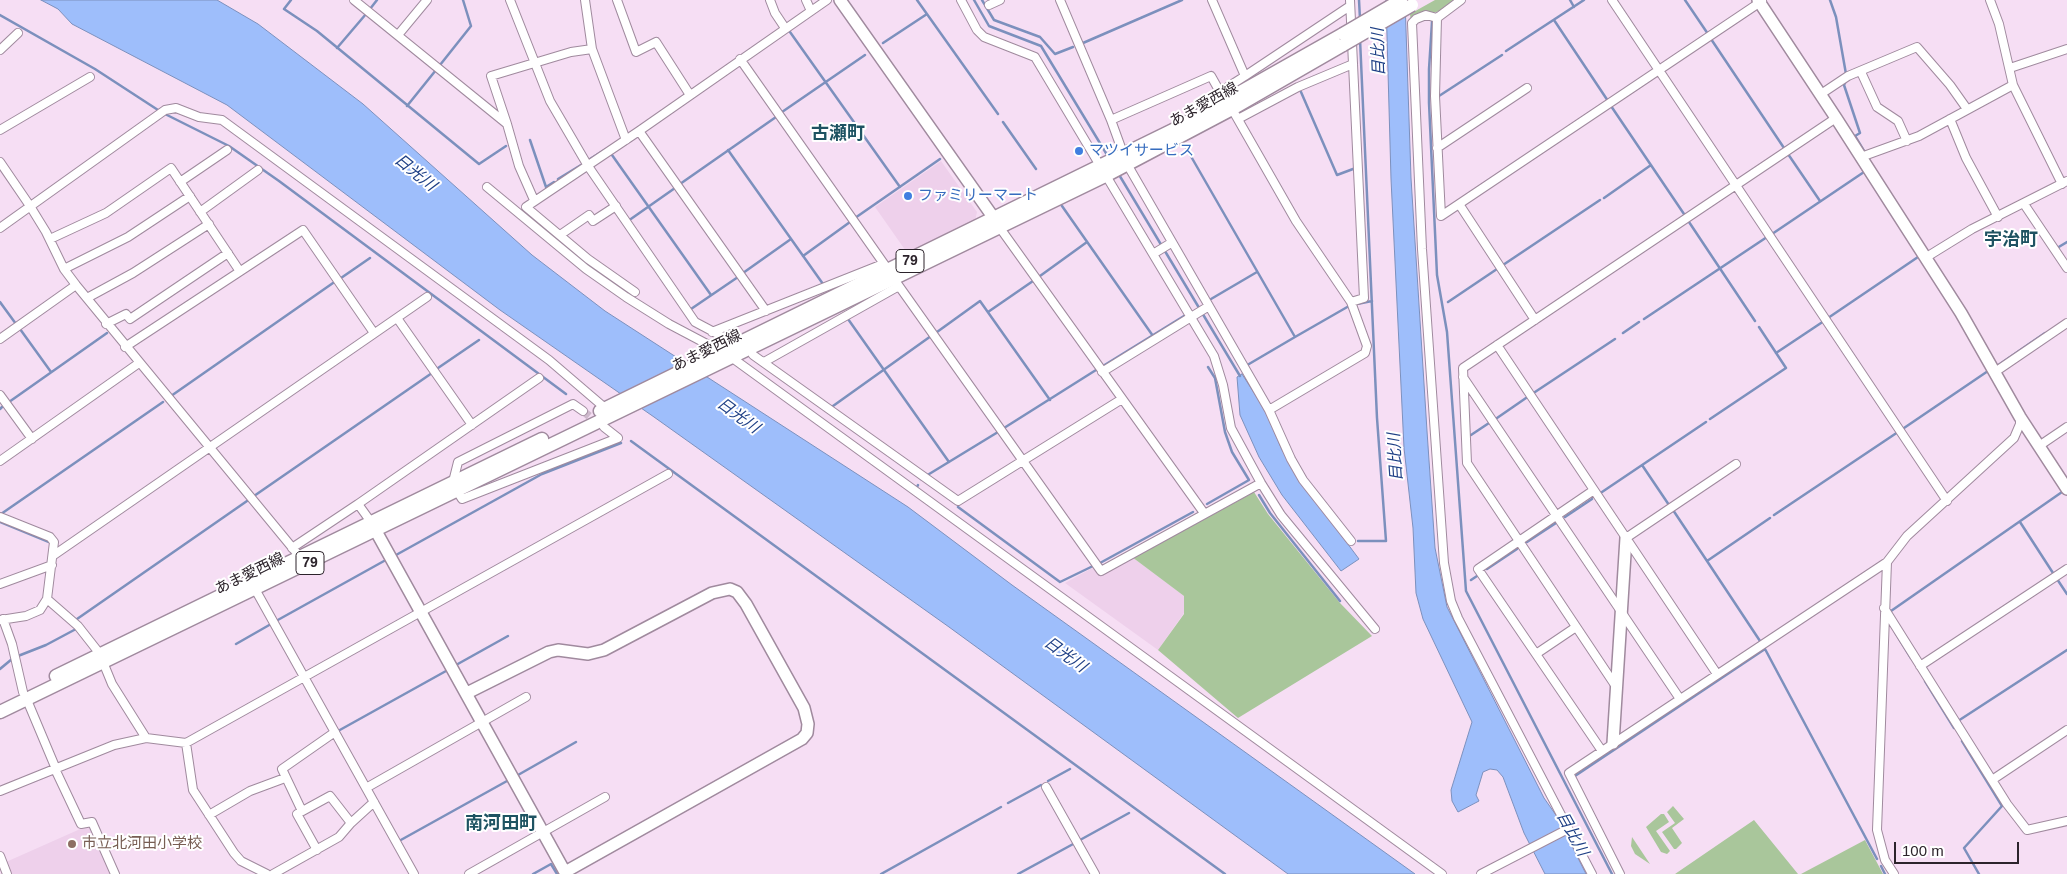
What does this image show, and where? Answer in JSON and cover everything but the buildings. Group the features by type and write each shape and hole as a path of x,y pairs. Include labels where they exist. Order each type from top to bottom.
{"main road":[{"name":"あま愛西線","path":"0,712 25,696 102,658 255,589 373,526 616,412 612,409 1114,166 1229,105 1411,2"},
{"name":"あま愛西線","path":"102,658 296,553 373,526"},
{"name":"あま愛西線","path":"0,703 25,696"}],"street":[{"path":"354,0 507,124"},
{"path":"398,35 427,0"},
{"path":"510,0 550,100 588,166 695,322 729,340"},
{"path":"585,0 592,49 626,140"},
{"path":"617,0 636,52 656,42 690,95"},
{"path":"770,0 775,13 785,28"},
{"path":"806,0 811,11"},
{"path":"635,292 588,259 526,207 640,131 740,59 827,0"},
{"path":"840,0 1102,372 1204,513"},
{"path":"961,0 977,30 984,37 1034,57 1171,243 1269,410 1303,480 1351,541"},
{"path":"989,5 1000,0"},
{"path":"1060,0 1111,120 1114,166 1153,254 1192,316 1217,365 1231,428 1261,483 1282,515 1375,628"},
{"path":"1212,0 1245,76"},
{"path":"1437,18 1461,0"},
{"path":"1612,0 1948,501"},
{"path":"1925,258 1972,230 2064,182 2012,85 2010,68 1999,24 1990,0"},
{"path":"1437,18 1435,96 1441,216 1761,1 1862,157 1996,372 2020,417 2067,489"},
{"path":"1229,105 1245,76 1350,3"},
{"path":"1350,3 1364,298 1351,302"},
{"path":"1437,18 1426,15 1412,23 1422,249 1444,563 1451,601 1458,618 1592,874"},
{"path":"0,50 18,33"},
{"path":"1821,94 1848,76 1917,46 1950,84 1967,109"},
{"path":"534,200 519,166 491,76 536,62 592,49"},
{"path":"2010,68 2067,49"},
{"path":"740,59 1101,571 1261,483"},
{"path":"1229,105 1298,87 1353,64"},
{"path":"1860,72 1877,107 1898,121 1907,141"},
{"path":"1111,120 1211,76 1296,221 1351,302 1367,346 1365,353 1269,410"},
{"path":"0,130 90,77"},
{"path":"1862,157 1907,141 2012,85"},
{"path":"1437,148 1527,88"},
{"path":"0,228 165,110 176,108 199,117 222,120 612,409"},
{"path":"1617,688 1467,463 1463,368 1836,118"},
{"path":"1950,119 1966,158 1998,217"},
{"path":"640,131 766,311"},
{"path":"180,182 228,150"},
{"path":"0,162 30,206 50,239 64,269 76,285 106,324 296,553 358,504 539,378"},
{"path":"50,239 106,213 171,168 239,270"},
{"path":"200,212 258,170"},
{"path":"487,187 586,268 626,297 776,392 1442,874"},
{"path":"64,269 128,237 190,196"},
{"path":"1458,204 1535,320"},
{"path":"2024,204 2067,268"},
{"path":"560,235 589,215 594,221 616,206"},
{"path":"87,298 133,273 209,224"},
{"path":"125,347 239,270 255,264 303,230 374,333"},
{"path":"1153,254 1171,243"},
{"path":"106,324 126,314 130,319 228,253"},
{"path":"712,332 766,311 891,275"},
{"path":"764,362 891,275"},
{"path":"0,339 76,285"},
{"path":"54,555 427,297"},
{"path":"1102,372 1207,307"},
{"path":"397,318 472,424"},
{"path":"1996,372 2067,323"},
{"path":"1497,345 1717,674"},
{"path":"754,355 958,501 1122,399"},
{"path":"0,461 139,363"},
{"path":"1463,376 1680,699"},
{"path":"0,395 32,439"},
{"path":"583,411 573,404 458,462 455,487 462,498 618,438 604,427"},
{"path":"1620,874 1569,773 1887,562 1908,536 2014,438 2020,424 2020,417"},
{"path":"2039,446 2067,427"},
{"path":"1626,538 1736,464"},
{"path":"0,791 114,745 146,738 186,743 668,474"},
{"path":"1594,490 1478,569 1602,751"},
{"path":"358,504 373,526 566,873 802,739 807,733 808,724 804,708 746,604 736,592 730,589 712,593 604,650 588,654 558,650 549,652 467,694"},
{"path":"0,517 50,538 54,542 54,555 47,599 40,610 26,616 1,620 12,644 25,696 56,769 81,824 92,822 115,874"},
{"path":"1613,743 1626,538"},
{"path":"1887,562 1877,830 1885,860 1894,874"},
{"path":"0,584 52,565"},
{"path":"1920,666 2067,569"},
{"path":"255,589 414,874"},
{"path":"47,599 78,626 102,658 112,684 146,738"},
{"path":"1884,608 1992,780 2027,830 2067,822"},
{"path":"1536,654 1576,627"},
{"path":"366,788 526,697"},
{"path":"1992,780 2067,730"},
{"path":"302,811 281,772 284,767 335,732"},
{"path":"186,743 193,790 234,854 241,861 267,874"},
{"path":"209,815 250,791 285,778"},
{"path":"1046,787 1095,874"},
{"path":"317,850 298,814 330,796 351,823"},
{"path":"469,874 605,797"},
{"path":"273,874 339,838 351,823 374,802"},
{"path":"1483,874 1568,829"},
{"path":"0,856 8,874"}],"shaded area":[{"path":"941,161 977,212 975,221 908,254 875,207"},
{"path":"1132,557 1184,596 1184,613 1158,650 1065,583 1094,567 1100,575"},
{"name":"市立北河田小学校","path":"87,826 91,826 112,874 11,874 6,862"}],"green space":[{"path":"1435,0 1455,0 1439,11 1411,22 1410,14"},
{"path":"1254,492 1268,514 1340,603 1372,636 1238,718 1158,650 1184,614 1184,596 1132,557 1200,518 1203,520"},
{"path":"1673,806 1684,819 1672,828 1682,843 1676,849 1674,849 1662,832 1675,823 1667,812"},
{"path":"1661,814 1664,814 1669,822 1656,831 1670,851 1667,854 1661,852 1646,827"},
{"path":"1754,820 1798,874 1675,874"},
{"path":"1632,837 1650,864 1635,854 1631,846"},
{"path":"1865,840 1883,874 1801,874"}],"water":[{"name":"日光川","path":"41,0 217,0 258,24 363,104 532,255 605,311 908,507 1012,585 1415,874 1288,874 949,627 500,310 227,105 72,24 58,9"},
{"path":"1386,0 1405,0 1411,178 1435,548 1447,607 1544,798 1558,818 1586,874 1545,874 1524,833 1503,777 1497,770 1490,769 1483,772 1476,795 1479,801 1458,812 1452,801 1451,790 1472,722 1423,619 1416,593 1413,528 1404,448 1391,179"},
{"path":"1242,374 1265,410 1282,450 1303,484 1359,559 1341,571 1282,495 1259,457 1240,415 1237,377"}],"waterway":[{"path":"291,0 284,9 317,31 479,164 506,146"},
{"path":"370,9 377,0"},
{"path":"440,65 471,26 463,0"},
{"path":"917,0 998,114"},
{"path":"974,0 989,26 1041,46 1109,158"},
{"path":"982,0 994,20 1040,37 1055,54 1073,47"},
{"path":"1083,43 1182,0"},
{"path":"1359,0 1360,19"},
{"path":"1570,0 1574,7"},
{"path":"1506,51 1584,0"},
{"path":"1685,0 1708,34"},
{"path":"1830,0 1836,17 1846,74"},
{"path":"337,48 366,14"},
{"path":"883,43 927,14"},
{"path":"0,15 95,69 158,110"},
{"path":"1554,20 1608,101"},
{"name":"目比川","path":"1432,22 1429,103 1437,275 1447,332 1466,591 1612,874"},
{"path":"790,32 900,187"},
{"name":"目比川","path":"1358,541 1386,541 1377,418 1360,39"},
{"path":"1711,39 1784,148"},
{"path":"782,112 865,55"},
{"path":"1439,96 1502,55"},
{"path":"407,106 436,70"},
{"path":"1846,81 1844,85 1860,133 1855,136 1864,151"},
{"path":"1301,92 1337,175 1353,169"},
{"path":"1611,106 1684,214"},
{"path":"165,114 229,146 566,394"},
{"path":"680,184 776,117"},
{"path":"1003,122 1036,169"},
{"path":"530,140 546,187 554,182"},
{"path":"1185,146 1295,337 1349,306"},
{"path":"590,159 606,149"},
{"path":"728,150 823,284"},
{"path":"1788,154 1820,201"},
{"path":"612,155 711,295"},
{"path":"855,218 940,159"},
{"path":"1772,234 1864,172 1859,163"},
{"path":"558,179 581,165"},
{"path":"1604,198 1651,165"},
{"path":"1118,173 1240,376"},
{"path":"628,221 675,188"},
{"path":"1503,265 1600,200"},
{"path":"1062,206 1153,336"},
{"path":"803,256 850,222"},
{"path":"1689,222 1755,321"},
{"path":"1644,319 1767,237"},
{"path":"743,273 791,239"},
{"path":"1040,276 1087,242"},
{"path":"2057,248 2067,242"},
{"path":"1828,318 1918,257"},
{"path":"341,278 370,258"},
{"path":"1448,302 1497,269"},
{"path":"1211,299 1257,272"},
{"path":"691,309 738,277"},
{"path":"988,312 1033,281"},
{"path":"171,396 333,283"},
{"path":"937,332 980,301 1050,400"},
{"path":"1357,304 1372,301"},
{"path":"0,302 16,324"},
{"path":"1103,366 1184,316"},
{"path":"848,319 949,462"},
{"path":"1776,353 1824,321"},
{"path":"1623,333 1639,322"},
{"path":"1710,419 1786,368 1759,327"},
{"path":"20,329 51,372"},
{"path":"9,402 107,333"},
{"path":"1997,366 2045,333"},
{"path":"833,406 931,336"},
{"path":"1249,364 1295,337"},
{"path":"1535,392 1615,339"},
{"path":"438,368 479,340"},
{"path":"1207,504 1249,480 1232,452 1225,432 1215,378 1208,367"},
{"path":"1004,428 1096,370"},
{"path":"1904,428 1988,371"},
{"path":"254,496 432,373"},
{"path":"1497,418 1526,398"},
{"path":"1,514 163,402"},
{"path":"1602,492 1706,422"},
{"path":"1471,435 1489,423"},
{"path":"921,479 998,432"},
{"path":"1774,515 1898,432"},
{"path":"631,441 1225,874"},
{"path":"396,555 542,474 621,443"},
{"path":"1642,465 1669,505"},
{"path":"1891,611 2062,492"},
{"path":"1259,495 1270,513 1340,601"},
{"path":"1565,517 1592,499"},
{"path":"77,619 247,501"},
{"path":"958,507 1060,582 1093,566"},
{"path":"1673,510 1707,561"},
{"path":"1100,563 1193,512"},
{"path":"1760,641 1707,561 1770,518"},
{"path":"0,522 49,542"},
{"path":"2020,522 2053,573"},
{"path":"1527,542 1556,523"},
{"path":"1487,569 1517,549"},
{"path":"276,621 384,561"},
{"path":"1471,580 1477,576"},
{"path":"2057,579 2067,594"},
{"path":"236,644 271,624"},
{"path":"18,656 46,645 76,629"},
{"path":"1895,632 1911,658"},
{"path":"456,665 508,636"},
{"path":"1575,776 1765,649 1877,859"},
{"path":"1958,721 2067,650"},
{"path":"0,669 12,659"},
{"path":"338,731 446,671"},
{"path":"1925,681 1954,728"},
{"path":"1962,741 2002,806 1964,848 1979,874"},
{"path":"518,775 576,742"},
{"path":"1048,781 1070,769"},
{"path":"399,841 507,781"},
{"path":"1008,803 1041,785"},
{"path":"881,874 1001,807"},
{"path":"1080,840 1129,813"},
{"path":"1018,874 1075,843"},
{"path":"533,874 551,864 557,874"},
{"path":"1881,866 1885,874"}],"tunnel":[{"path":"583,411 599,424"}],"place":[{"name":"マツイサービス","path":"1079,151"},
{"name":"ファミリーマート","path":"908,196"},
{"name":"市立北河田小学校","path":"72,844"}],"district":[{"name":"古瀬町","path":"838,134"},
{"name":"宇治町","path":"2011,240"},
{"name":"南河田町","path":"501,824"}]}
